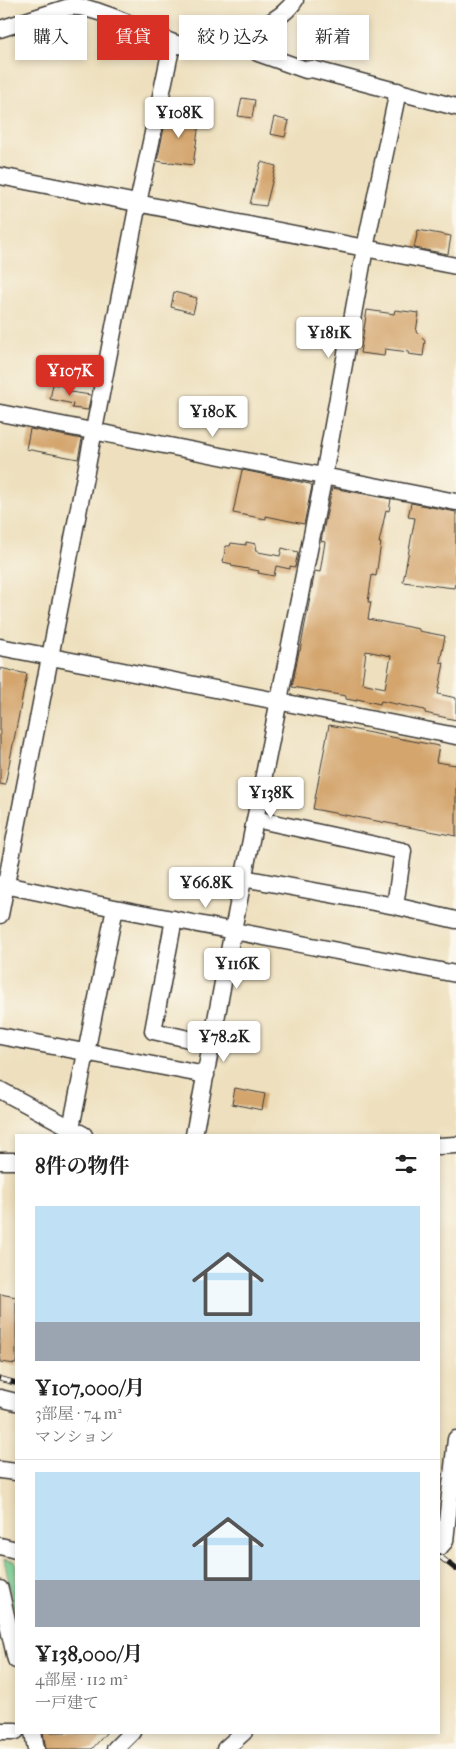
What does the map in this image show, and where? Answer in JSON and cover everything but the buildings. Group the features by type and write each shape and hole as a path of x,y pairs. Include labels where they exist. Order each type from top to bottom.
{"street":[{"path":"280,15 290,8 295,0"},
{"path":"0,28 69,7 80,6 112,16 172,44 179,45"},
{"path":"0,915 3,884 95,431 138,203 172,44"},
{"path":"278,60 306,70 312,68 456,107"},
{"path":"194,1134 243,878 324,475 365,248 398,91"},
{"path":"0,176 456,266"},
{"path":"0,412 456,502"},
{"path":"0,647 456,736"},
{"path":"255,819 403,851 395,906"},
{"path":"243,878 395,906 456,920"},
{"path":"3,884 115,908 456,974"},
{"path":"0,1090 78,1132 86,1053 115,908"},
{"path":"174,919 153,1031 211,1044"},
{"path":"0,1036 206,1075"},
{"path":"440,1146 456,1145"},
{"path":"0,1161 15,1161"},
{"path":"0,1398 15,1402"},
{"path":"440,1547 445,1541 456,1439"},
{"path":"0,1470 15,1472"},
{"path":"0,1546 15,1550"},
{"path":"0,1589 15,1656"},
{"path":"0,1731 15,1731"},
{"path":"33,1734 36,1749"},
{"path":"115,1749 130,1734"},
{"path":"225,1749 242,1734"}],"green space":[{"path":"4,1559 15,1562 15,1614"}],"railway":[{"path":"0,1379 15,1383"},
{"path":"440,1557 456,1569"}]}
